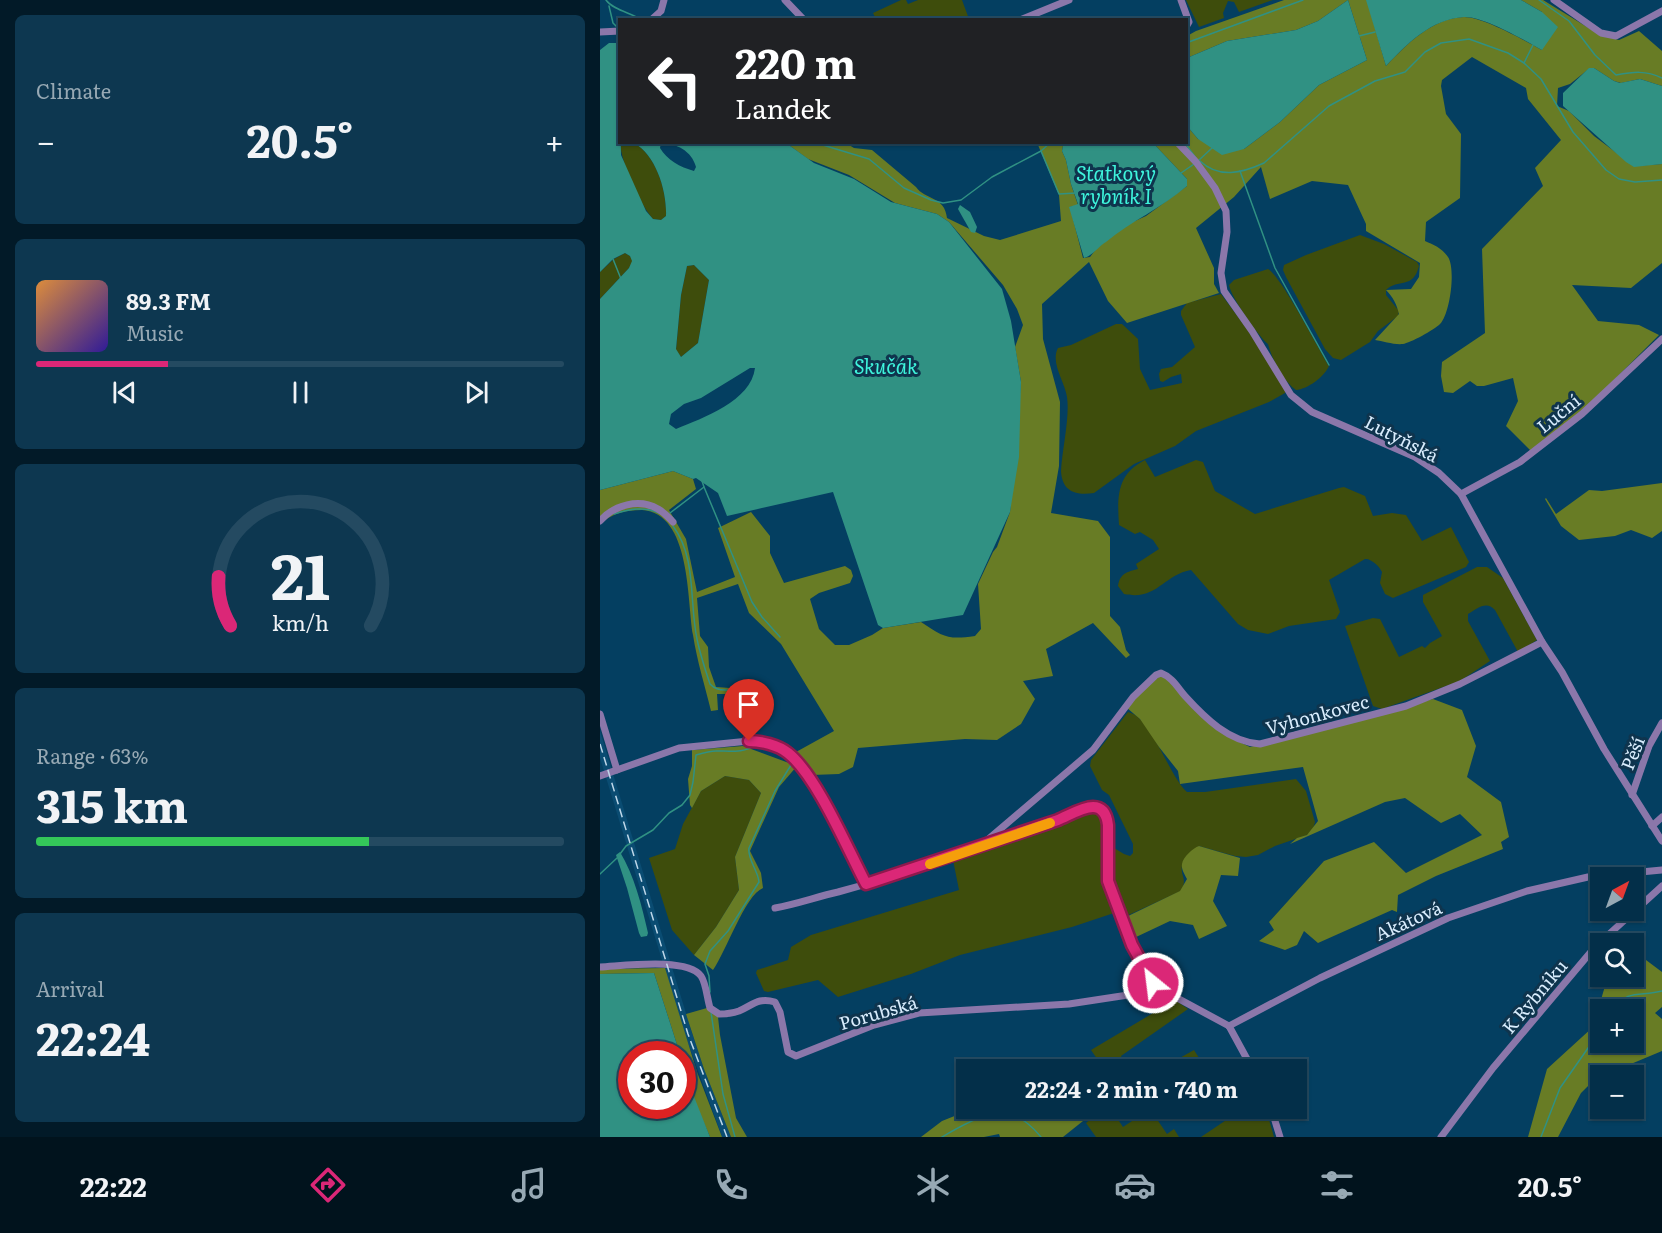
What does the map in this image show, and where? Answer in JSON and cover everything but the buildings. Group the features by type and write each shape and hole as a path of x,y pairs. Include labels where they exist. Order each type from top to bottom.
{"street":[{"path":"653,18 661,11 664,0"},
{"path":"785,0 802,18"},
{"path":"1025,18 1069,0"},
{"path":"1181,0 1188,18"},
{"path":"1554,0 1601,33 1616,36 1662,11"},
{"path":"600,32 618,31"},
{"name":"Lutyňská","path":"1179,144 1196,162 1215,188 1226,211 1227,232 1221,273 1224,291 1291,394 1312,412 1415,457 1439,473 1461,494 1542,642 1563,672 1604,749 1662,841"},
{"name":"Luční","path":"1461,494 1520,462 1582,414 1662,339"},
{"path":"600,521 610,511 624,505 650,506 659,509 669,518"},
{"name":"Vyhonkovec","path":"775,908 800,904 813,898 866,884 978,848 1093,750 1133,697 1161,673 1169,677 1199,712 1229,735 1247,743 1260,744 1406,706 1460,684 1542,642"},
{"path":"600,714 617,770"},
{"name":"Pěší","path":"1632,795 1649,746 1662,723"},
{"path":"600,776 679,748 756,741 787,751 816,786 866,884"},
{"path":"978,848 1058,820 1086,807 1094,806 1101,809 1107,817 1108,825 1108,881 1132,945 1155,986 1229,1026 1247,1059"},
{"path":"1652,826 1662,817"},
{"name":"Akátová","path":"1229,1026 1320,978 1448,918 1527,891 1588,877 1662,870"},
{"name":"K Rybníku","path":"1441,1137 1493,1068 1595,946 1662,886"},
{"name":"Porubská","path":"600,966 673,963 695,970 702,977 711,1009 719,1014 766,999 775,1002 780,1012 788,1052 796,1056 874,1024 919,1014 1069,1004 1128,995 1155,986"},
{"path":"1274,1119 1280,1137"}],"shaded area":[{"path":"901,0 906,0 908,4 918,0 962,0 969,18 876,18 873,13"},
{"path":"1186,0 1273,0 1239,12 1234,2 1228,1 1223,13 1224,18 1199,27"},
{"path":"1284,0 1348,0 1318,21 1296,30 1227,41 1188,58 1188,35"},
{"path":"1348,0 1367,0 1386,66 1411,41 1431,27 1452,18 1464,17 1482,21 1542,50 1542,12 1521,0 1543,0 1600,35 1619,40 1639,31 1662,51 1662,86 1640,79 1621,83 1590,68 1570,84 1558,88 1557,106 1569,111 1594,136 1634,166 1662,164 1662,263 1631,288 1572,285 1598,321 1639,325 1659,335 1585,409 1532,452 1506,426 1518,401 1513,378 1484,386 1477,386 1470,381 1453,393 1444,392 1441,376 1442,362 1485,333 1482,249 1543,186 1535,168 1561,140 1528,99 1526,88 1472,57 1442,80 1441,86 1446,114 1461,134 1460,198 1426,222 1425,241 1446,254 1452,271 1451,291 1444,319 1428,333 1403,344 1375,340 1399,314 1391,295 1386,290 1411,289 1419,277 1420,263 1366,231 1366,224 1348,185 1312,181 1270,199 1261,167 1234,197 1196,228 1214,268 1214,284 1219,293 1127,323 1108,301 1089,262 1042,304 1043,339 1060,402 1059,466 1051,513 1098,521 1110,537 1110,616 1120,627 1126,650 1130,655 1126,658 1093,623 1046,649 1053,676 1023,681 1035,699 1021,724 997,740 965,739 858,748 853,767 839,774 812,775 796,752 834,731 781,644 749,613 738,584 697,598 700,636 708,647 709,667 716,687 740,691 739,697 717,694 718,710 711,711 695,645 684,560 670,526 658,515 642,510 620,513 600,524 600,490 673,471 693,479 696,489 669,510 686,539 697,592 735,577 718,528 751,512 770,536 770,553 784,583 845,566 851,570 853,576 850,583 819,593 810,599 819,629 835,645 849,645 883,628 921,622 946,636 958,638 975,636 981,629 978,584 997,547 1010,512 1021,382 1015,347 1023,325 1003,285 949,222 937,214 895,203 849,175 808,159 787,144 848,144 854,148 872,150 920,191 939,202 947,218 984,236 1000,240 1061,221 1059,195 1038,145 1066,144 1062,151 1078,205 1070,207 1083,258 1090,257 1096,249 1124,226 1146,216 1187,186 1187,179 1154,144 1188,144 1188,127 1198,139 1244,149 1280,122 1319,85 1367,60"},
{"path":"620,144 635,144 654,165 665,196 666,216 661,220 653,219 637,194"},
{"path":"1360,235 1384,244 1417,262 1419,266 1409,281 1386,290 1386,295 1399,311 1398,316 1378,331 1370,342 1341,360 1333,358 1325,349 1283,270 1284,265 1306,255"},
{"path":"625,253 633,261 600,299 600,272 614,259"},
{"path":"694,265 709,280 698,343 681,357 676,350 681,295 687,266"},
{"path":"1268,269 1282,285 1329,366 1320,378 1301,389 1296,390 1282,375 1268,344 1246,316 1229,285 1234,280"},
{"path":"1221,294 1247,329 1285,389 1285,393 1269,402 1196,431 1175,446 1134,464 1094,493 1075,493 1067,488 1061,471 1068,405 1066,391 1057,366 1058,348 1071,345 1116,324 1122,324 1138,339 1140,369 1150,390 1182,383 1181,374 1163,382 1160,381 1159,374 1161,369 1172,367 1195,347 1181,311 1187,303"},
{"path":"1145,460 1155,477 1196,460 1203,462 1215,491 1255,514 1344,487 1365,496 1373,516 1392,513 1406,515 1422,541 1451,527 1469,562 1466,567 1393,598 1385,594 1380,583 1382,572 1372,561 1365,559 1329,580 1340,612 1336,619 1289,626 1268,634 1248,630 1238,624 1191,570 1173,577 1144,594 1124,594 1118,586 1122,576 1138,569 1136,564 1159,549 1153,540 1140,532 1135,534 1119,525 1119,495 1124,479 1129,472"},
{"path":"1662,483 1662,531 1652,538 1631,530 1615,536 1579,540 1561,526 1545,499 1556,514 1589,490 1602,491"},
{"path":"1477,567 1487,567 1503,578 1537,640 1518,652 1495,610 1492,607 1482,606 1468,614 1468,621 1490,661 1460,681 1382,709 1373,706 1345,626 1373,618 1380,619 1399,657 1422,646 1425,648 1442,636 1423,602 1423,595"},
{"path":"1161,675 1164,675 1229,737 1250,747 1433,699 1462,710 1476,746 1467,777 1501,802 1509,837 1501,842 1503,849 1436,876 1398,895 1397,912 1392,910 1318,943 1304,931 1297,945 1285,950 1259,941 1274,930 1269,922 1324,861 1374,842 1406,873 1482,835 1460,814 1441,823 1405,798 1385,802 1290,844 1297,838 1307,835 1318,821 1303,767 1180,784 1178,771 1140,719 1127,708"},
{"path":"1128,712 1137,716 1145,724 1173,773 1187,792 1205,792 1296,779 1306,791 1315,822 1313,829 1307,835 1275,846 1258,855 1246,857 1199,846 1186,857 1183,863 1184,883 1181,891 1124,917 1108,875 1110,848 1130,856 1133,853 1133,844 1109,795 1102,790 1090,766 1091,760"},
{"path":"600,731 695,1041 687,1041 685,1035 600,758"},
{"path":"743,746 797,766 779,787 750,851 761,873 763,888 749,901 713,970 694,955 716,927 739,890 735,857 761,793 749,780 725,776 701,791 692,808 688,779 692,766 692,750"},
{"path":"725,776 749,780 761,793 735,857 739,890 716,927 694,955 672,930 649,858 675,849 683,824 701,791"},
{"path":"1089,810 1104,821 1106,829 1102,877 1114,913 1072,927 960,955 911,974 838,997 818,980 764,991 756,973 757,970 788,960 791,947 811,935 959,890 953,860 1056,827"},
{"path":"1199,846 1240,858 1238,876 1221,875 1213,901 1227,926 1199,939 1193,925 1170,921 1134,938 1126,917 1180,891 1187,879 1182,868 1183,861"},
{"path":"1644,958 1662,972 1662,1007 1655,1013 1662,1019 1662,1051 1628,1065 1590,1065 1590,1084 1581,1093 1558,1137 1528,1137 1547,1069 1590,1030 1590,1053 1644,1053 1644,999 1601,999 1605,987 1644,987"},
{"path":"665,968 687,1041 676,1041 654,973 600,974 600,969"},
{"path":"1175,1000 1188,1009 1121,1056 1123,1059 1097,1059 1091,1050"},
{"path":"707,1008 718,1017 736,1118 747,1137 731,1137 704,1069 686,1014"},
{"path":"696,1045 731,1137 722,1137 696,1065"},
{"path":"1194,1050 1200,1059 1178,1059"},
{"path":"696,1069 722,1137 710,1137 696,1104"},
{"path":"956,1115 956,1119 1086,1119 1063,1137 1000,1137 999,1134 984,1137 921,1137 942,1121"},
{"path":"1091,1119 1118,1119 1123,1127 1135,1119 1157,1119 1167,1134 1174,1129 1179,1137 1096,1137 1086,1123"},
{"path":"1228,1119 1269,1119 1274,1137 1201,1137"}],"water":[{"path":"1348,0 1367,60 1319,85 1280,122 1244,149 1222,155 1198,139 1188,127 1188,58 1227,41 1296,30 1318,21"},
{"path":"1366,0 1521,0 1542,12 1558,27 1542,50 1482,20 1464,17 1452,19 1441,22 1420,34 1386,66"},
{"name":"Skučák","path":"609,43 618,43 618,144 621,144 621,155 646,211 653,219 661,220 666,216 665,196 659,175 642,149 635,144 787,144 814,163 854,179 891,202 937,214 949,222 1002,289 1011,321 1021,382 1019,457 1010,512 963,615 883,628 878,625 833,492 727,516 718,493 696,478 693,479 673,471 600,490 600,299 629,268 632,261 625,253 613,259 600,272 600,50","holes":["694,265 709,280 698,343 681,357 676,349 681,295 687,266","750,368 755,368 752,380 735,399 712,414 676,429 669,424 671,414 684,404 701,398"]},
{"path":"1589,68 1594,68 1620,83 1640,79 1662,86 1662,164 1634,167 1563,106 1563,93"},
{"name":"Statkový rybník I","path":"1065,144 1154,144 1187,179 1187,186 1084,258 1069,207 1078,204 1062,151"},
{"path":"960,205 970,212 977,227 975,233 971,232 958,209"},
{"path":"620,852 637,891 647,936 641,937 639,933 616,855"},
{"path":"654,973 676,1041 618,1041 618,1119 696,1119 696,1102 710,1137 600,1137 600,974"}],"waterway":[{"path":"606,0 638,18"},
{"path":"1188,42 1303,0"},
{"path":"1539,0 1569,21 1595,55 1616,75 1639,72 1662,78"},
{"path":"609,6 613,23 618,28"},
{"path":"1359,36 1375,32"},
{"path":"1200,161 1207,167 1223,172 1239,172 1264,163 1329,106 1375,81 1405,72 1425,52 1441,43 1469,39 1508,53 1524,63 1541,79 1573,132 1606,170 1619,179 1635,182 1662,180"},
{"path":"1524,63 1533,45"},
{"path":"820,144 869,159 904,188 943,203 961,200 992,177 1041,151 1049,144"},
{"path":"1186,144 1196,158"},
{"path":"1198,161 1212,148"},
{"path":"1041,151 1059,194 1076,193"},
{"path":"1181,173 1194,164"},
{"path":"1240,171 1275,268 1329,365"},
{"path":"613,259 621,279"},
{"path":"670,513 704,487 702,481"},
{"path":"704,487 752,602 780,637"},
{"path":"614,514 637,509 648,509 659,513"},
{"path":"673,526 686,552 697,639 710,684 716,688 742,695 752,713 755,740"},
{"path":"620,854 626,846 653,830 690,795 696,755 714,751 742,750 756,745"},
{"path":"710,992 709,976 705,964 710,951 728,931 759,882 749,848 775,791 791,765 783,755 756,745"},
{"path":"600,874 617,858"},
{"path":"1624,999 1629,996 1662,991"},
{"path":"711,1012 723,1094 735,1137"},
{"path":"1541,1137 1560,1088 1590,1045"},
{"path":"942,1137 984,1116 995,1114 1017,1117 1041,1137"}],"railway":[{"path":"600,744 688,1034 727,1137"}],"slow traffic":[{"path":"930,864 1050,823"}],"route":[{"path":"749,741 760,741 787,751 795,759 816,786 866,884 884,880 1058,820 1086,807 1094,806 1101,809 1107,817 1108,825 1106,868 1108,881 1132,945 1153,983"}]}
